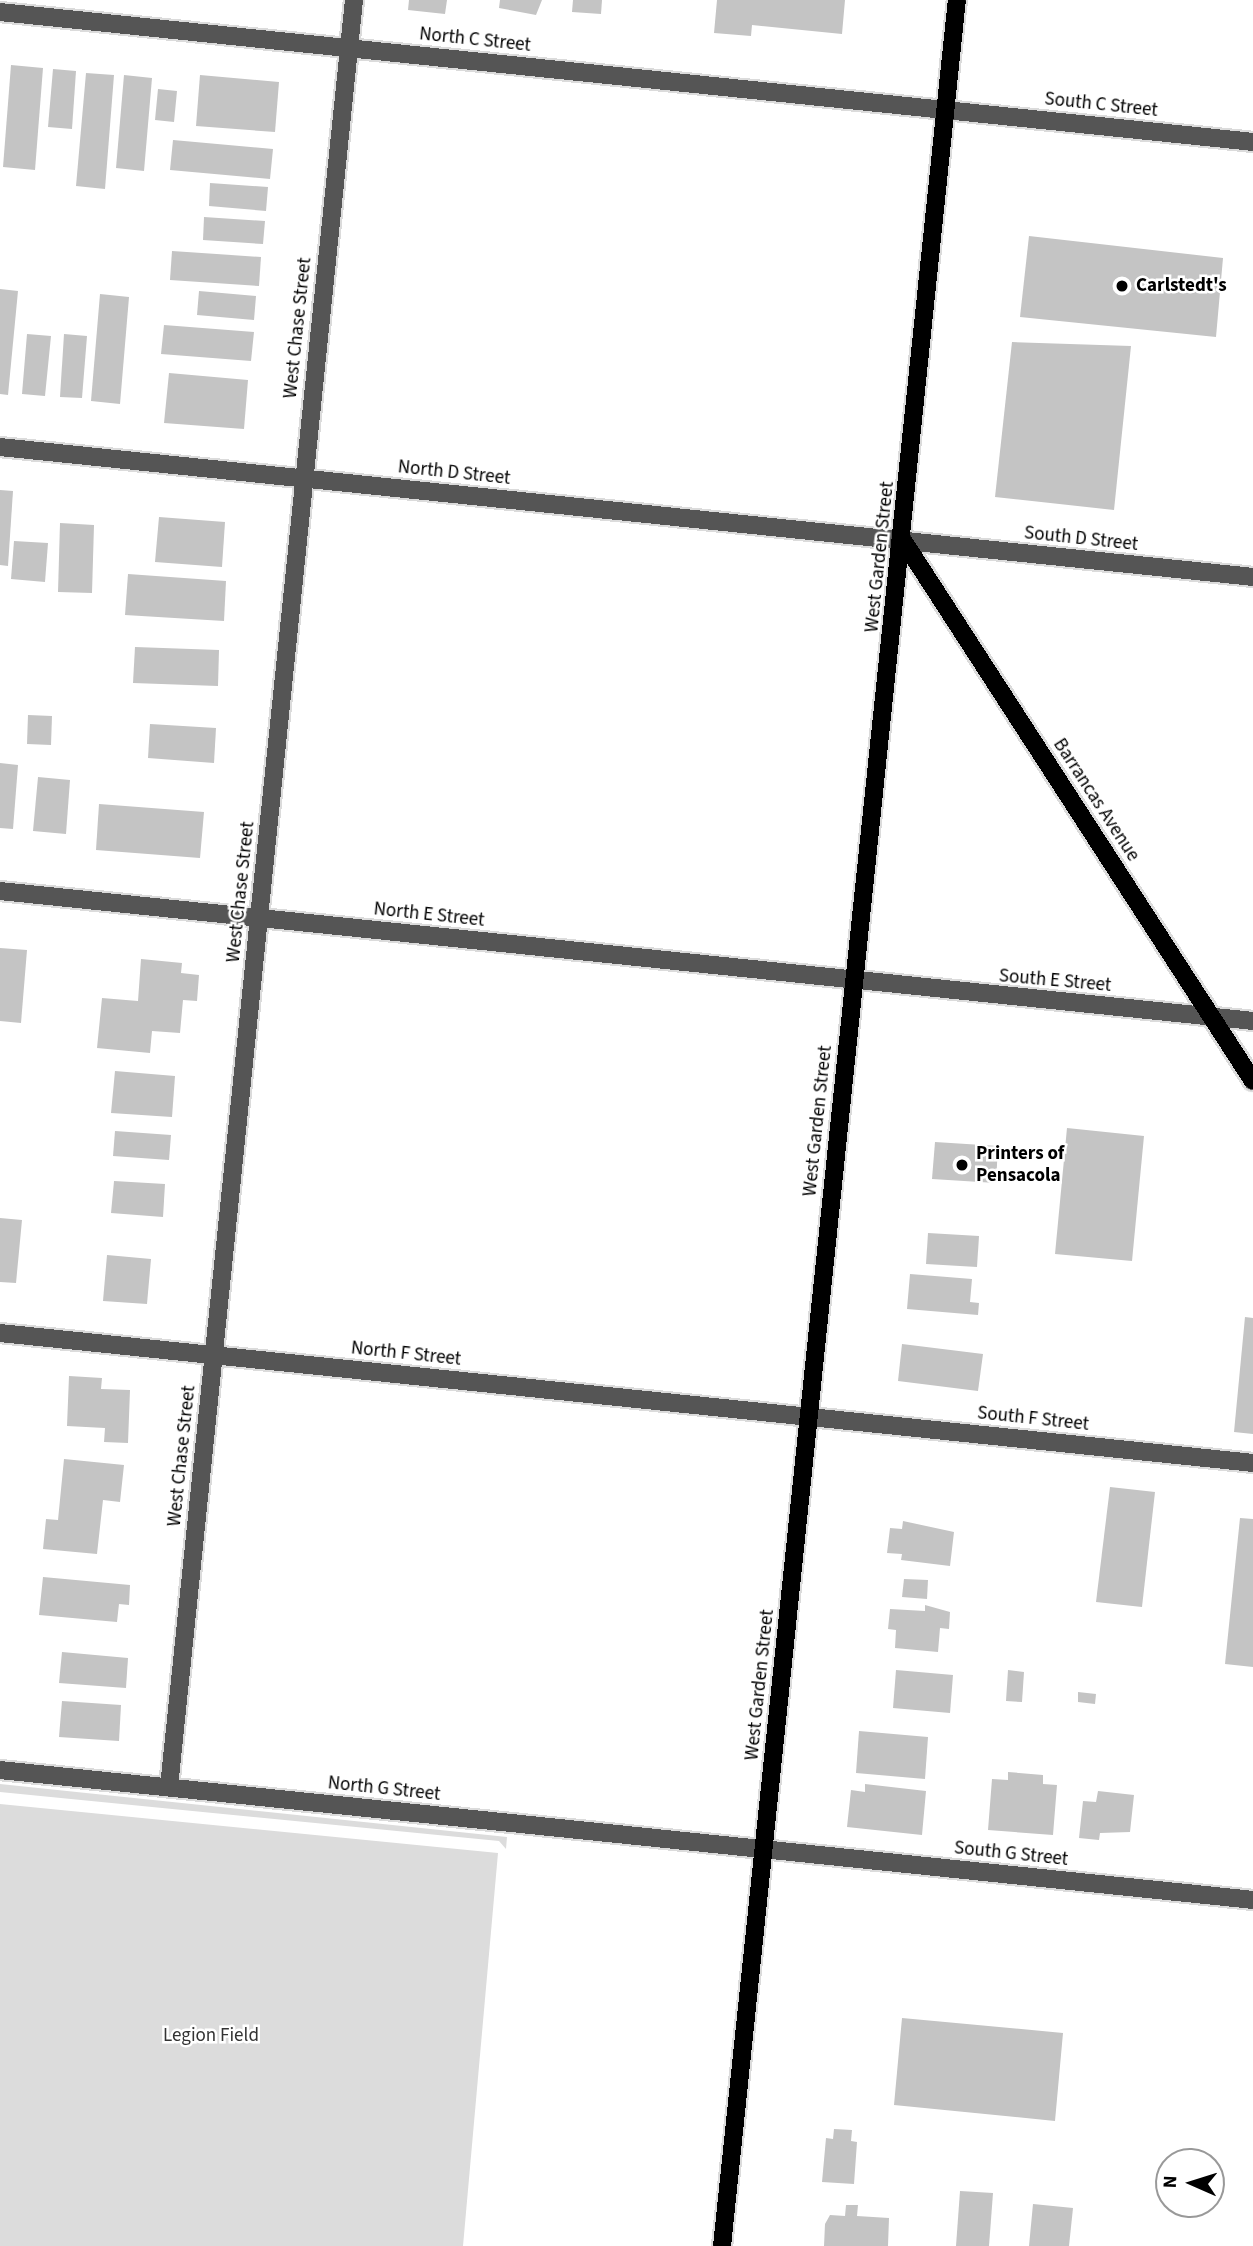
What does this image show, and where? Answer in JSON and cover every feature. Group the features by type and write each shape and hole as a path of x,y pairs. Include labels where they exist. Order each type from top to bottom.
{"main road":[{"name":"West Garden Street","path":"722,2246 853,981 904,542 957,0"},
{"name":"Barrancas Avenue","path":"904,542 1253,1081"}],"street":[{"name":"West Chase Street","path":"169,1787 354,0"},
{"name":"North C Street","path":"0,12 945,110"},
{"name":"South C Street","path":"945,110 1253,142"},
{"name":"North D Street","path":"0,447 904,542"},
{"name":"South D Street","path":"904,542 1253,577"},
{"name":"North E Street","path":"0,891 853,981"},
{"name":"South E Street","path":"853,981 1253,1021"},
{"name":"North F Street","path":"0,1333 808,1416"},
{"name":"South F Street","path":"808,1416 1253,1463"},
{"name":"North G Street","path":"0,1770 764,1850"},
{"name":"South G Street","path":"764,1850 1253,1900"}],"green space":[{"path":"0,1784 507,1837 506,1849 499,1841 0,1792"},
{"name":"Legion Field","path":"0,1804 498,1853 463,2246 0,2246"}],"building":[{"path":"409,0 447,0 445,14 408,10"},
{"path":"500,0 542,0 536,15 499,8"},
{"path":"573,0 602,0 601,14 572,12"},
{"path":"717,0 845,0 842,34 752,25 751,36 714,33"},
{"path":"11,65 43,68 35,170 3,167"},
{"path":"53,69 76,71 72,129 48,127"},
{"path":"86,73 114,75 105,189 76,186"},
{"path":"124,75 152,78 144,171 116,168"},
{"path":"200,75 279,82 275,132 196,126"},
{"path":"158,89 177,91 174,122 155,120"},
{"path":"173,140 273,149 270,179 170,170"},
{"path":"210,183 268,187 266,211 209,206"},
{"path":"204,217 265,221 263,244 203,240"},
{"path":"1029,236 1223,258 1216,337 1020,317"},
{"path":"172,251 261,257 259,286 170,280"},
{"path":"0,289 18,291 8,395 0,394"},
{"path":"199,291 256,296 254,320 197,315"},
{"path":"100,294 129,297 120,404 91,401"},
{"path":"164,325 254,332 251,361 161,354"},
{"path":"27,334 51,336 45,396 22,394"},
{"path":"64,334 87,336 82,398 60,397"},
{"path":"1012,342 1131,346 1114,510 995,497"},
{"path":"169,373 248,380 244,429 164,423"},
{"path":"0,490 13,491 8,566 0,565"},
{"path":"159,517 225,522 222,567 155,562"},
{"path":"60,523 94,525 92,593 58,592"},
{"path":"14,541 48,543 45,582 11,579"},
{"path":"128,574 226,581 224,621 125,615"},
{"path":"135,647 219,650 218,686 133,683"},
{"path":"28,715 52,716 51,745 27,744"},
{"path":"150,724 216,728 214,763 148,758"},
{"path":"0,763 18,765 13,829 0,828"},
{"path":"38,777 70,780 66,834 33,831"},
{"path":"99,804 204,812 200,858 96,850"},
{"path":"0,948 27,950 21,1023 0,1021"},
{"path":"141,959 182,963 181,973 199,975 197,1001 183,1000 180,1033 152,1031 150,1053 97,1048 102,998 138,1001"},
{"path":"115,1071 175,1076 172,1117 111,1113"},
{"path":"1067,1128 1144,1136 1132,1261 1055,1254"},
{"path":"115,1131 171,1135 169,1160 113,1156"},
{"path":"935,1142 998,1146 996,1183 932,1179"},
{"path":"114,1181 165,1184 163,1217 111,1213"},
{"path":"0,1218 22,1220 16,1283 0,1282"},
{"path":"928,1233 979,1236 977,1267 926,1264"},
{"path":"107,1255 151,1259 147,1304 103,1301"},
{"path":"910,1274 972,1279 970,1302 979,1303 978,1315 907,1309"},
{"path":"1245,1317 1253,1318 1253,1434 1234,1432"},
{"path":"902,1344 983,1354 978,1391 898,1381"},
{"path":"69,1376 102,1378 101,1389 130,1390 128,1443 104,1442 105,1428 67,1426"},
{"path":"64,1459 124,1465 120,1502 103,1500 97,1554 43,1549 46,1519 58,1520"},
{"path":"1110,1487 1155,1492 1142,1607 1096,1602"},
{"path":"1240,1518 1253,1519 1253,1667 1225,1664"},
{"path":"903,1521 954,1532 950,1566 901,1560 902,1554 887,1553 890,1528 902,1529"},
{"path":"43,1577 130,1585 129,1605 119,1604 117,1622 39,1615"},
{"path":"904,1579 928,1580 927,1599 902,1597"},
{"path":"925,1605 950,1612 949,1629 940,1628 938,1652 895,1648 896,1630 888,1629 890,1609 925,1611"},
{"path":"62,1652 128,1658 126,1688 59,1683"},
{"path":"896,1670 953,1675 950,1713 893,1708"},
{"path":"1008,1670 1024,1672 1022,1702 1006,1701"},
{"path":"1078,1692 1096,1694 1095,1704 1078,1702"},
{"path":"62,1701 121,1705 119,1741 59,1737"},
{"path":"859,1731 928,1737 925,1779 856,1773"},
{"path":"1008,1772 1043,1775 1043,1784 1057,1785 1053,1835 988,1830 992,1779 1008,1780"},
{"path":"865,1784 926,1791 922,1835 847,1827 851,1790 865,1792"},
{"path":"1098,1791 1134,1795 1130,1832 1100,1833 1099,1840 1079,1838 1083,1801 1096,1802"},
{"path":"902,2018 1063,2033 1055,2121 894,2105"},
{"path":"834,2129 852,2130 851,2141 857,2142 854,2184 822,2182 826,2138 833,2139"},
{"path":"960,2191 993,2193 989,2246 956,2246"},
{"path":"1033,2204 1073,2208 1069,2246 1029,2246"},
{"path":"846,2205 858,2205 857,2216 889,2218 888,2246 824,2246 825,2224 830,2215 845,2216"}],"place":[{"name":"Carlstedt's","path":"1122,286"},
{"name":"Printers of Pensacola","path":"962,1165"}]}
